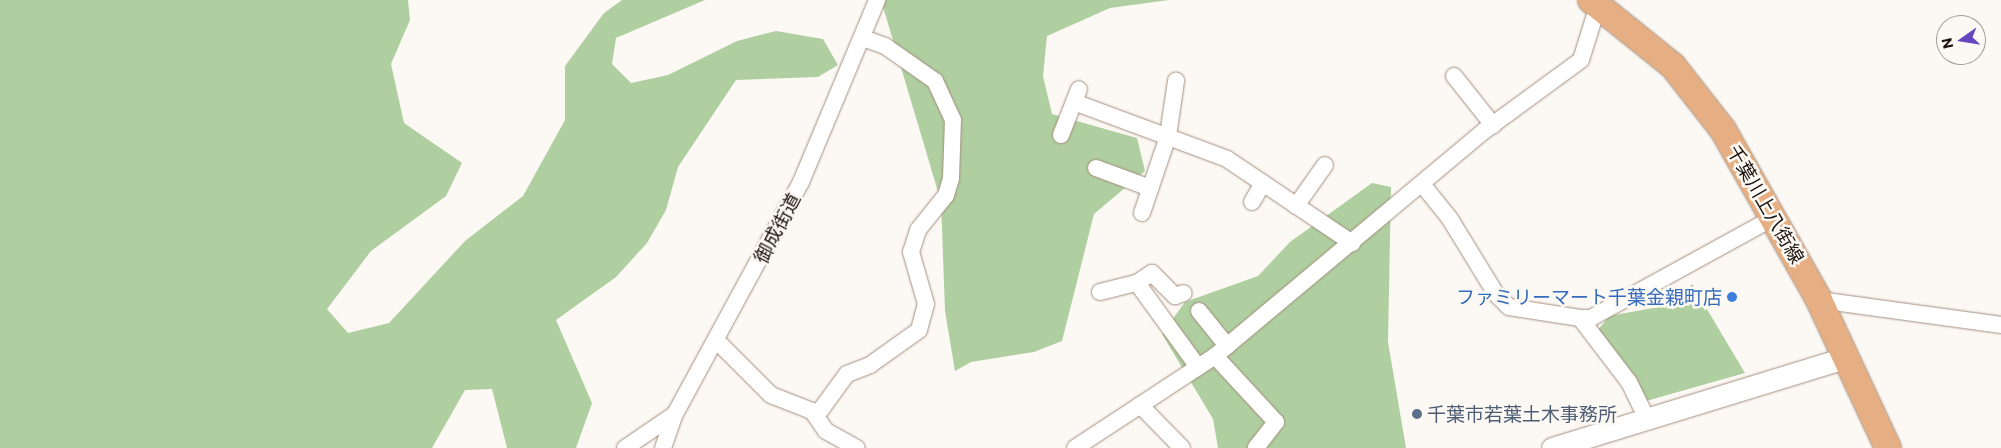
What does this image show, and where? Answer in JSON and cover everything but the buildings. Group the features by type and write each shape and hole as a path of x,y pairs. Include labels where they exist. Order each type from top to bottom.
{"main road":[{"name":"千葉川上八街線","path":"1594,3 1641,36 1693,88 1773,218 1820,300 1888,448"}],"street":[{"name":"御成街道","path":"663,448 675,414 717,341 801,182 863,38 877,0"},
{"path":"1075,448 1221,351 1493,125 1581,60 1594,3"},
{"path":"817,415 847,374 870,365 919,330 926,304 911,252 918,230 946,195 951,179 953,120 934,80 885,46 863,38"},
{"path":"1454,76 1493,125"},
{"path":"1142,213 1168,136 1176,81"},
{"path":"1061,135 1076,96 1168,136 1227,158 1352,243"},
{"path":"1296,206 1325,165"},
{"path":"1096,168 1150,188"},
{"path":"1252,202 1263,183"},
{"path":"1422,184 1509,307 1580,318 1591,318 1773,218"},
{"path":"1100,292 1136,283 1152,273 1175,296 1184,293"},
{"path":"1136,283 1198,367"},
{"path":"1820,300 2001,325"},
{"path":"1199,311 1221,351 1276,422 1256,448"},
{"path":"1580,318 1629,382 1646,417"},
{"path":"717,341 772,395 817,415 826,431 857,448"},
{"path":"1552,448 1646,417 1847,357"},
{"path":"1140,404 1182,448"},
{"path":"625,448 675,414"},
{"path":"824,448 826,431"}],"green space":[{"path":"0,0 408,0 410,20 391,64 404,123 462,163 446,196 371,251 327,309 348,333 389,323 465,241 523,196 565,120 565,66 604,13 622,0 705,0 616,38 612,64 631,83 668,75 737,41 776,31 823,39 838,65 818,77 736,80 678,167 666,210 647,243 616,277 556,320 592,403 576,448 507,448 492,389 465,390 432,448 0,448"},
{"path":"881,0 1169,0 1110,8 1047,36 1043,76 1052,114 1137,138 1145,171 1094,214 1062,341 1034,352 971,362 955,371 945,311 941,202"},
{"path":"1372,183 1391,187 1388,342 1406,448 1218,448 1213,419 1162,334 1185,302 1258,276 1290,242"},
{"path":"1692,284 1745,373 1646,401 1598,330 1609,316 1675,304"}],"place":[{"name":"ファミリーマート千葉金親町店","path":"1732,297"},
{"name":"千葉市若葉土木事務所","path":"1417,414"}]}
